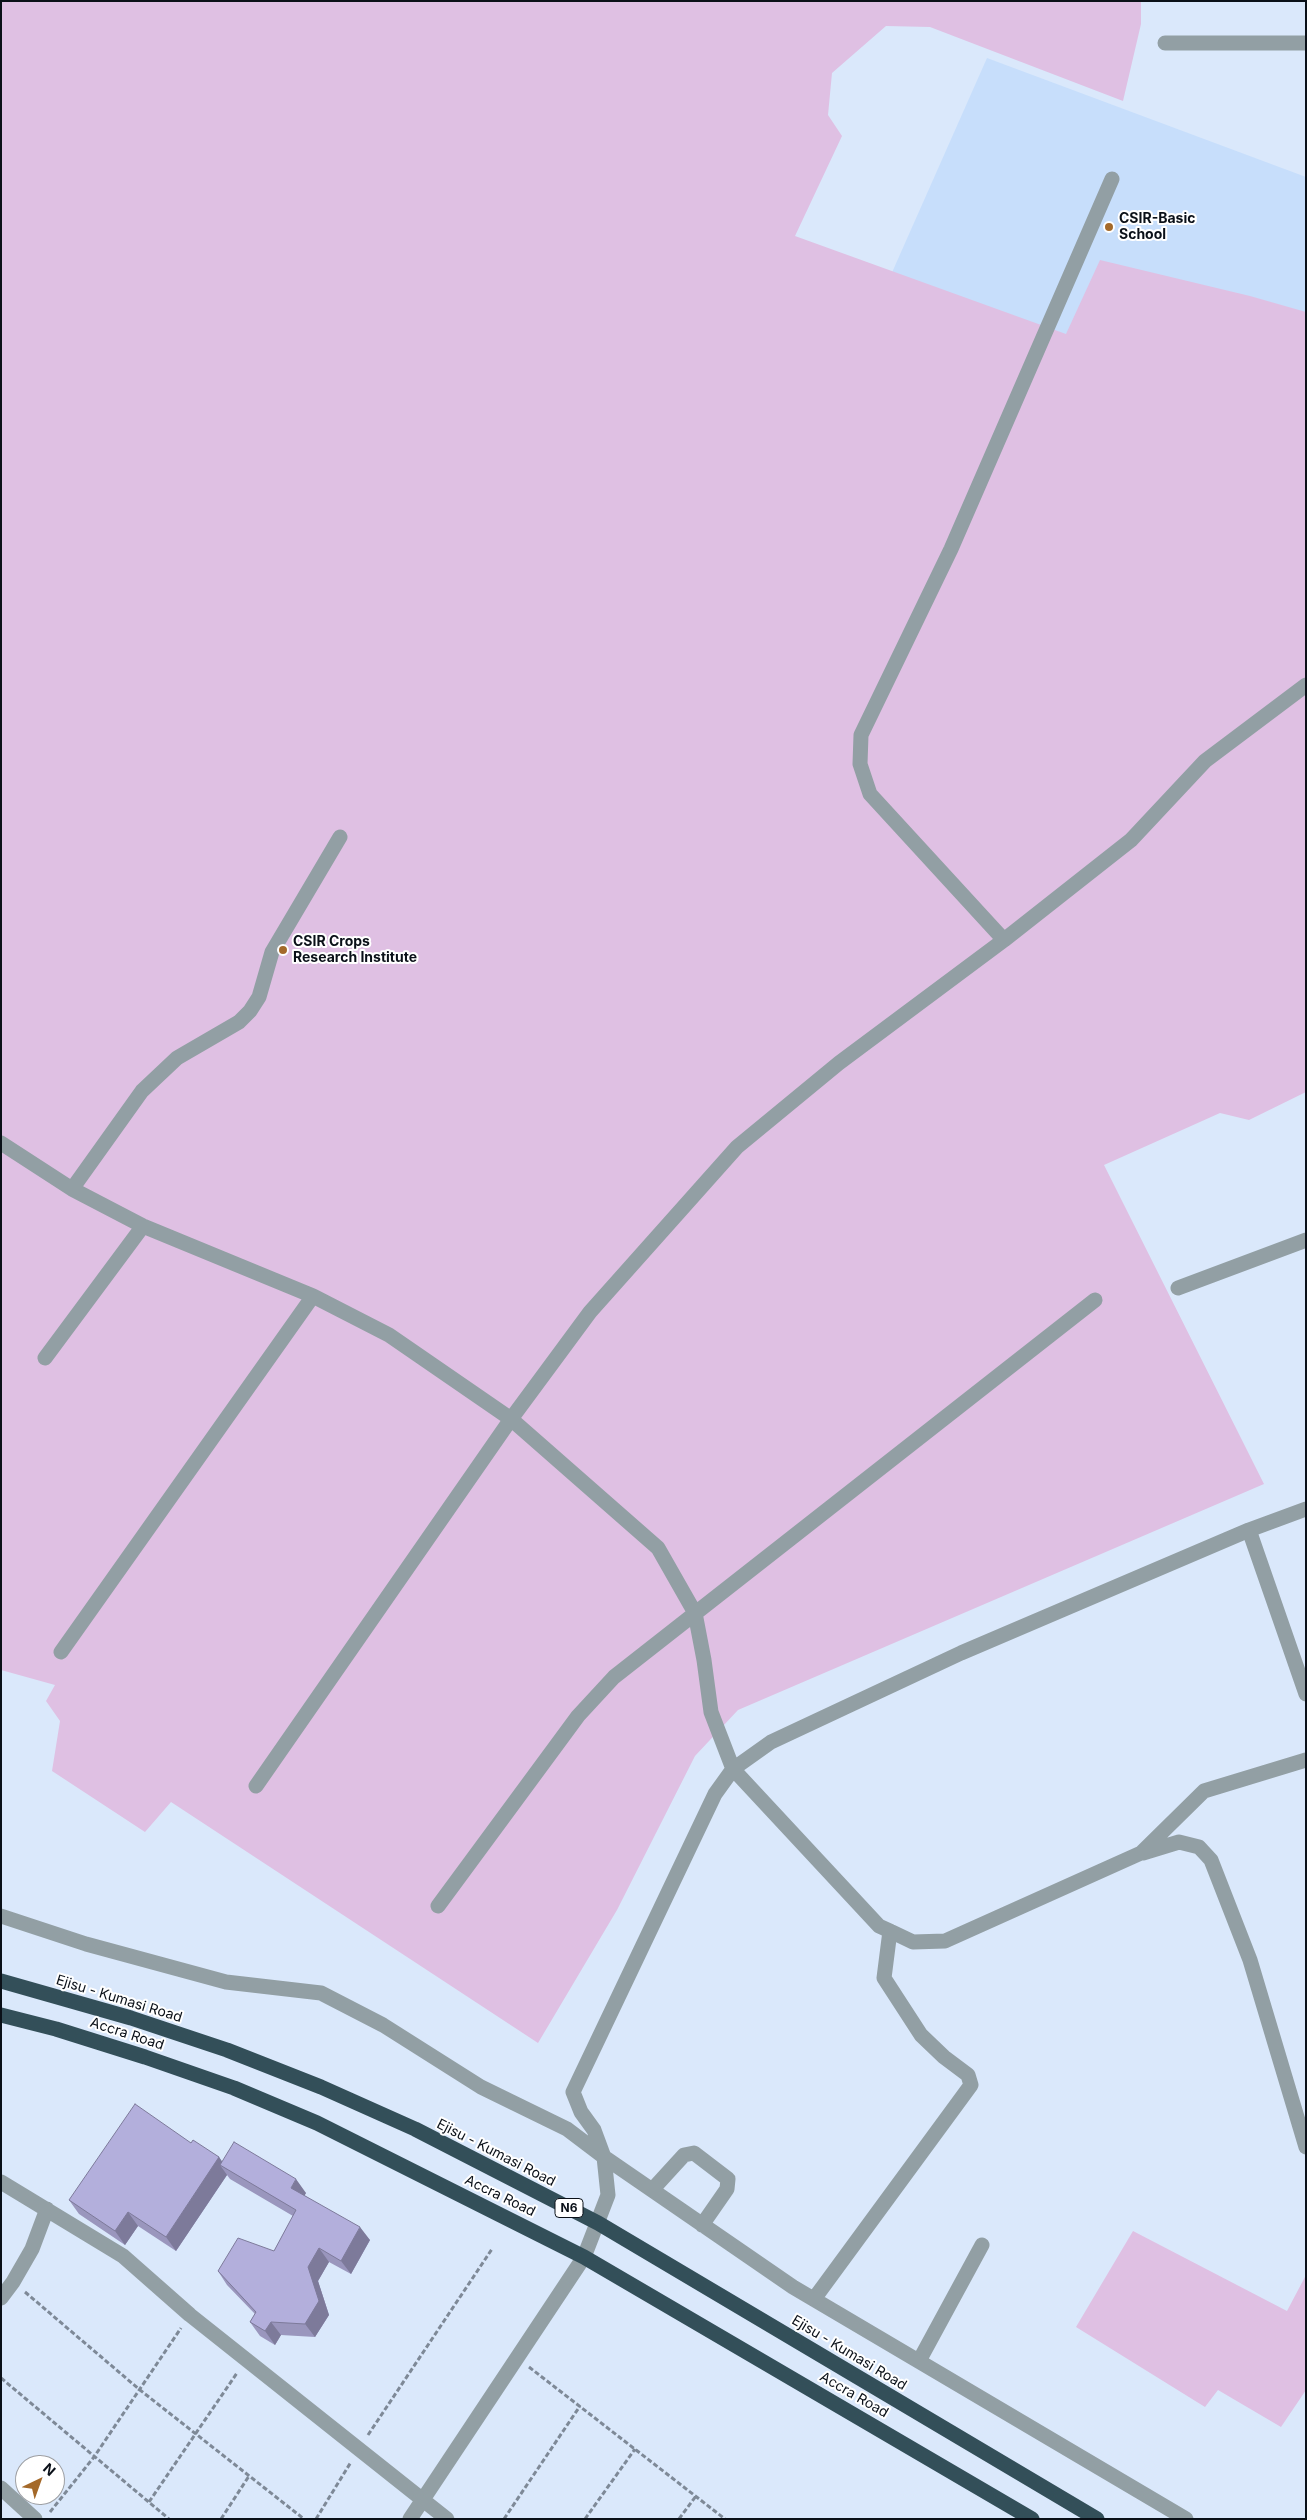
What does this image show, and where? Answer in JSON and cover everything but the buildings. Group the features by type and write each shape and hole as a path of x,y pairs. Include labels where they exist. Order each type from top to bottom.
{"highway":[{"name":"Ejisu - Kumasi Road","path":"1,1980 131,2018 218,2047 320,2087 415,2129 598,2223 1097,2519"},
{"name":"Accra Road","path":"1,2015 56,2029 137,2054 234,2088 318,2124 584,2257 1032,2519"}],"street":[{"path":"1165,43 1306,43"},
{"path":"1004,940 870,794 860,764 861,735 951,549 1112,179"},
{"path":"256,1786 511,1419 590,1312 738,1147 839,1062 1004,940 1131,840 1205,760 1306,685"},
{"path":"72,1190 142,1091 177,1058 239,1022 250,1011 260,997 272,952 340,837"},
{"path":"1,1143 72,1190 143,1226 312,1296 389,1334 511,1419 658,1548 695,1613 711,1712 733,1769 879,1926 913,1942 945,1941 1141,1853 1179,1842 1199,1847 1211,1860 1250,1960 1306,2148"},
{"path":"44,1358 143,1226"},
{"path":"1178,1288 1306,1240"},
{"path":"62,1652 312,1296"},
{"path":"438,1906 578,1716 614,1677 1095,1300"},
{"path":"410,2519 584,2257 608,2195 604,2157 594,2130 581,2112 573,2092 715,1794 733,1769 771,1742 960,1653 1249,1530 1306,1509"},
{"path":"1249,1530 1306,1694"},
{"path":"1141,1853 1204,1791 1306,1760"},
{"path":"1,1916 86,1944 226,1982 321,1993 383,2025 481,2088 567,2129 702,2225 814,2299 1186,2519"},
{"path":"814,2299 971,2085 968,2074 944,2057 921,2035 884,1978 890,1931"},
{"path":"652,2190 684,2155 694,2153 728,2179 727,2189 702,2225"},
{"path":"1,2182 123,2256 190,2315 447,2519"},
{"path":"1,2298 14,2282 32,2249 47,2209"},
{"path":"919,2361 982,2245"},
{"path":"1,2488 35,2519"}],"path":[{"path":"316,2519 358,2449 492,2249"},
{"path":"14,2282 140,2390 304,2519"},
{"path":"45,2519 94,2457 190,2315"},
{"path":"517,2357 725,2519"},
{"path":"149,2502 246,2360"},
{"path":"1,2378 169,2519"},
{"path":"504,2519 580,2406"},
{"path":"585,2519 635,2449"},
{"path":"221,2519 250,2476"},
{"path":"679,2519 696,2496"}],"shaded area":[{"path":"1,1 1141,1 1141,24 1123,101 930,27 886,26 832,73 828,115 842,136 795,236 1066,334 1100,260 1250,296 1306,312 1306,1092 1249,1120 1220,1113 1104,1165 1264,1484 738,1710 695,1756 617,1910 538,2043 171,1802 145,1832 52,1771 60,1721 46,1701 55,1685 1,1670"},
{"name":"CSIR-Basic School","path":"987,58 1306,177 1306,401 1297,425 890,277"},
{"path":"1133,2231 1287,2311 1306,2275 1306,2390 1281,2427 1218,2390 1205,2407 1076,2327"}],"place":[{"name":"CSIR-Basic School","path":"1109,227"},
{"name":"CSIR Crops Research Institute","path":"283,950"}]}
